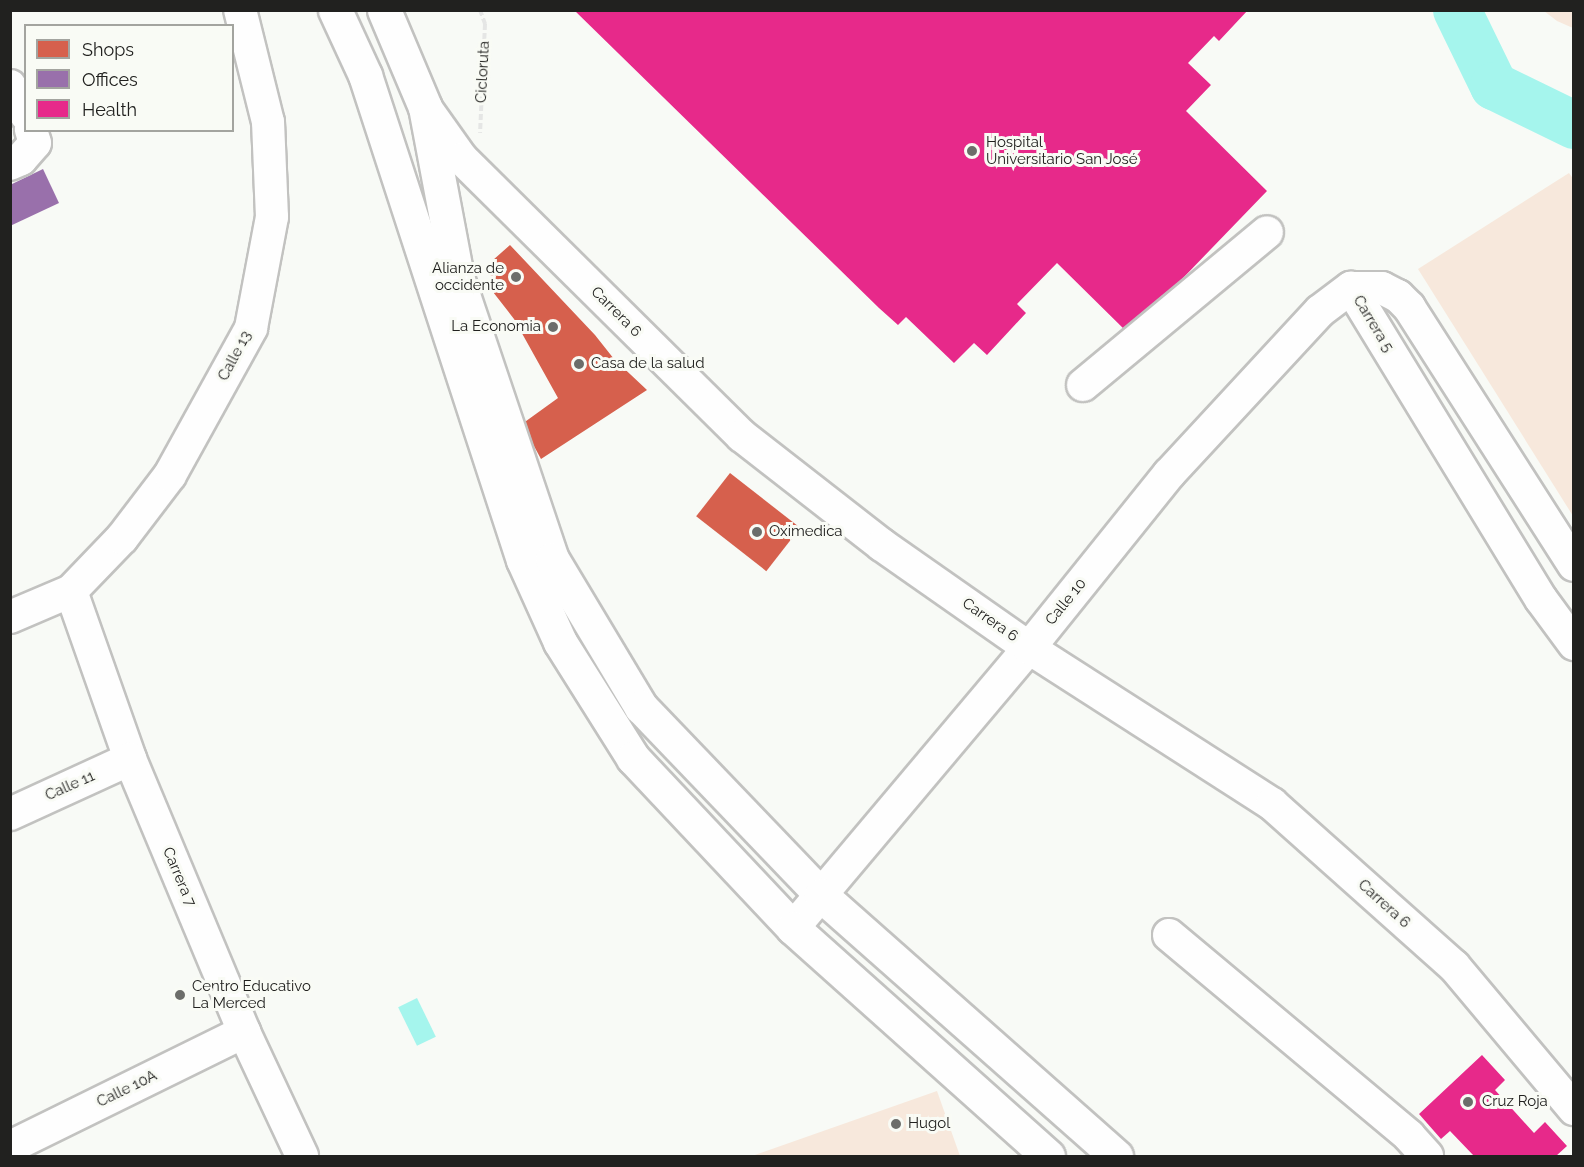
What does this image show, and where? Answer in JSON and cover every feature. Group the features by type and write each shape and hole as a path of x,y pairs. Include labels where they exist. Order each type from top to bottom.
{"main road":[{"path":"335,10 365,75 523,560 560,642 633,758 793,928 1048,1156"},
{"name":"Carrera 6","path":"384,10 425,107 457,277 552,559 640,707 821,895 1116,1156"}],"street":[{"name":"Calle 13","path":"10,617 71,591 122,538 170,474 251,328 272,217 268,122 240,10"},
{"path":"10,86 24,117"},
{"name":"Carrera 6","path":"425,107 462,159 742,436 882,545 1029,648 1272,804 1454,966 1574,1109"},
{"path":"10,164 21,159 29,132"},
{"path":"1083,385 1267,232"},
{"name":"Calle 10","path":"793,928 1029,648 1169,474 1320,311 1350,288"},
{"name":"Carrera 5","path":"1350,288 1382,288 1398,296 1409,307 1574,565"},
{"name":"Carrera 5","path":"1350,288 1541,599 1574,644"},
{"name":"Carrera 7","path":"71,591 129,759 244,1032 302,1156"},
{"name":"Calle 11","path":"10,814 129,759"},
{"path":"1169,935 1409,1136 1426,1156"},
{"name":"Calle 10A","path":"10,1147 244,1032"}],"path":[{"name":"Cicloruta","path":"480,10 485,24 480,134"}],"shaded area":[{"path":"1544,11 1573,11 1573,28 1557,21"},
{"path":"1569,173 1574,180 1573,516 1418,269"},
{"name":"Hugol","path":"937,1091 960,1156 752,1156"}],"water":[{"path":"417,998 436,1037 417,1046 398,1007"}],"building: Shops":[{"path":"510,245 595,335 614,359 647,390 541,459 522,424 558,398 514,319 493,292 499,287 484,268"},
{"name":"Oximedica","path":"730,473 800,528 766,571 696,516"}],"building: Offices":[{"path":"43,169 59,203 10,226 10,185"}],"building: Health":[{"name":"Hospital Universitario San José","path":"574,10 1248,10 1219,41 1214,36 1188,63 1211,85 1186,111 1267,191 1129,334 1057,263 1017,304 1026,313 987,355 974,343 954,363 906,317 898,325 879,308"},
{"name":"Cruz Roja","path":"1482,1055 1505,1080 1495,1090 1534,1133 1545,1122 1567,1146 1556,1156 1474,1156 1450,1131 1441,1139 1419,1114"}],"waterway":[{"path":"1457,10 1494,86 1574,125"}],"place":[{"name":"Hospital Universitario San José","path":"972,151"},
{"name":"Alianza de occidente","path":"516,277"},
{"name":"La Economia","path":"553,327"},
{"name":"Casa de la salud","path":"579,364"},
{"name":"Oximedica","path":"757,532"},
{"name":"Centro Educativo La Merced","path":"180,995"},
{"name":"Cruz Roja","path":"1468,1102"},
{"name":"Hugol","path":"896,1124"}]}
